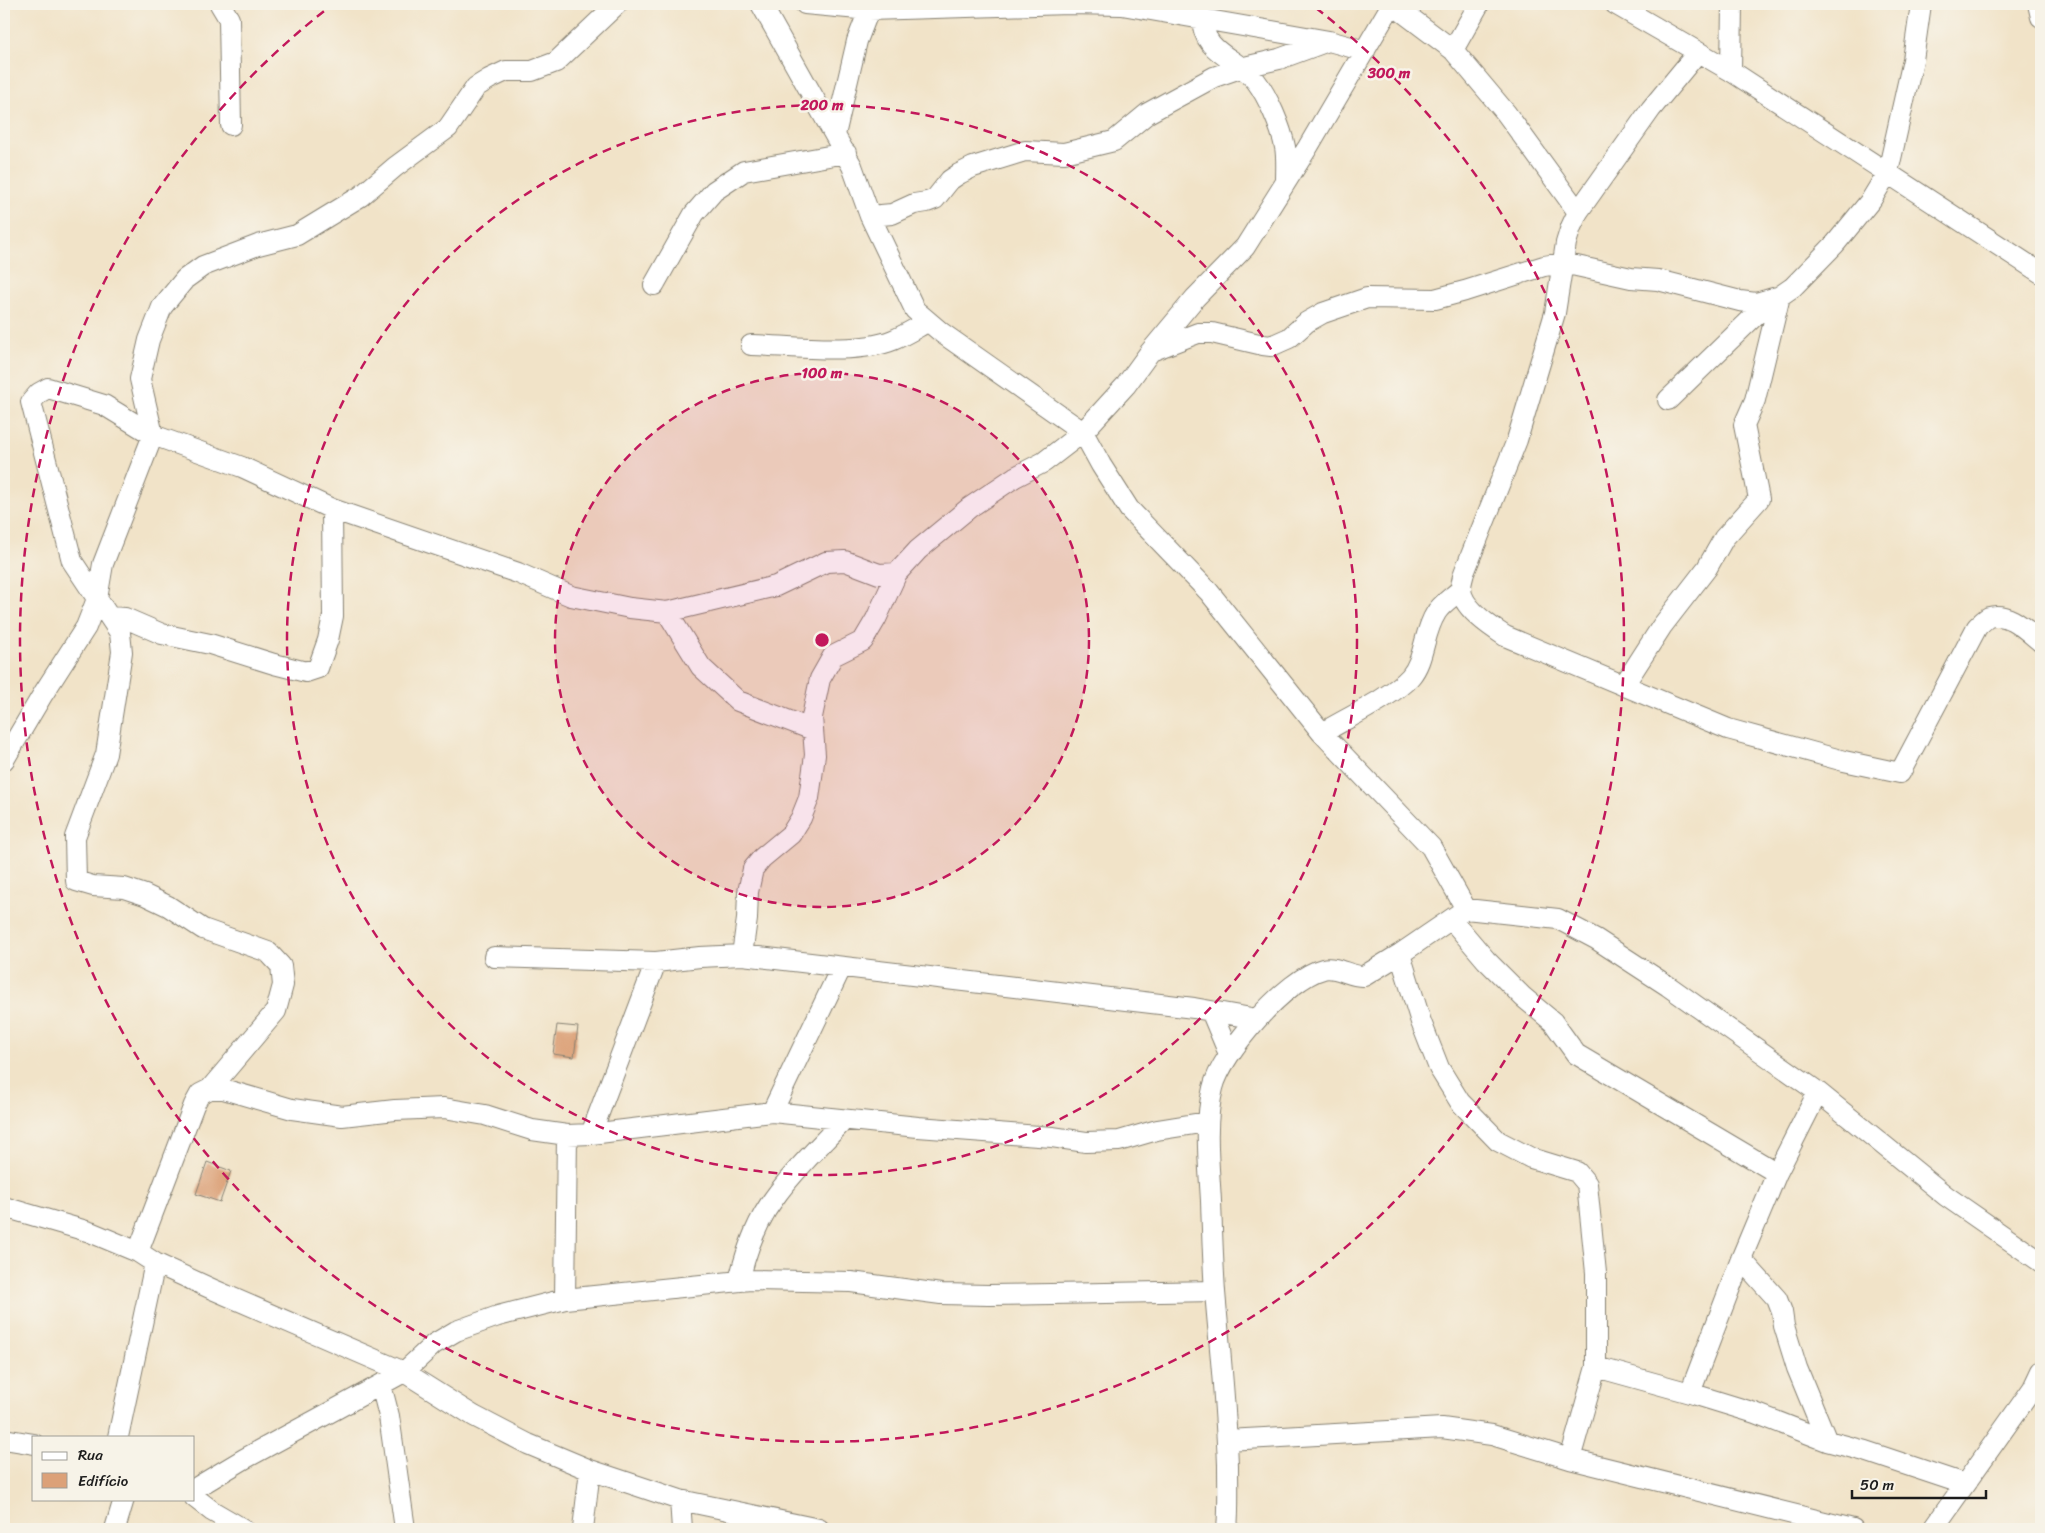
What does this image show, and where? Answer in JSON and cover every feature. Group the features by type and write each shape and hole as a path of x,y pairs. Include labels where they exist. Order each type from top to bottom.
{"street":[{"path":"220,4 229,19 230,125"},
{"path":"761,4 846,153 870,216 915,310 927,322 1083,432 1129,509 1209,592 1322,733 1431,846 1459,914 1486,960 1522,997 1553,1022 1576,1054 1777,1173"},
{"path":"805,4 869,10 911,6 1069,4 1155,7 1329,41 1366,51"},
{"path":"742,955 747,919 748,892 754,869 762,858 791,834 802,818 809,798 815,755 812,717 820,680 833,656 863,641 876,619 897,573 918,550 969,508 1015,478 1044,462 1083,432 1126,385 1150,352 1195,298 1245,247 1366,51 1392,4 1453,50 1506,113 1578,212"},
{"path":"1453,50 1479,4"},
{"path":"1615,4 1730,72 1888,172 2041,273"},
{"path":"1730,72 1732,4"},
{"path":"1668,400 1777,297 1793,287 1835,244 1871,200 1888,172 1913,60 1921,4"},
{"path":"2038,4 2041,17"},
{"path":"4,760 86,627 97,599 103,564 153,435 140,379 149,340 162,307 185,279 203,266 258,245 297,235 361,196 448,128 476,87 506,71 532,71 556,62 605,8"},
{"path":"835,136 857,41 869,10"},
{"path":"1202,17 1202,31 1210,43 1254,79 1268,98 1285,147 1286,182"},
{"path":"870,216 892,214 914,204 927,202 934,199 950,180 959,174 1025,151 1064,153 1114,141 1148,113 1214,77 1240,68 1278,59 1329,41"},
{"path":"1698,52 1650,109 1578,212 1571,227 1555,312 1517,440 1464,572 1461,589 1464,599 1481,620 1505,636 1728,728 1844,761 1900,772 1977,627 1988,617 2002,616 2016,622 2041,642"},
{"path":"654,285 694,214 714,191 744,171 846,153"},
{"path":"1150,352 1198,333 1212,333 1263,346 1271,346 1289,338 1307,322 1322,313 1367,298 1435,298 1465,291 1544,266 1563,263 1631,278 1658,280 1740,301 1756,303 1777,297"},
{"path":"1624,685 1662,626 1707,568 1724,538 1759,499 1744,425 1755,400 1777,297"},
{"path":"751,345 840,348 864,346 892,340 927,322"},
{"path":"138,1252 194,1104 200,1094 210,1089 276,1011 283,985 281,966 268,952 203,929 168,906 145,895 124,888 93,886 76,880 75,837 106,754 122,652 120,633 72,561 31,402 39,393 48,388 104,405 153,435 242,467 332,509 518,573 571,596 630,608 667,612 776,586 826,562 845,561 879,574 897,573"},
{"path":"110,617 125,618 162,634 210,644 306,672 318,668 328,640 333,616 332,509"},
{"path":"1322,733 1392,691 1410,677 1420,658 1428,630 1436,612 1461,589"},
{"path":"667,612 701,667 738,701 813,730"},
{"path":"1227,1529 1229,1514 1227,1440 1222,1359 1215,1291 1208,1122 1213,1086 1229,1054 1274,1000 1319,970 1329,968 1364,976 1459,914 1558,919 1588,935 1668,986 1818,1092 1946,1196 2041,1262"},
{"path":"1400,954 1439,1068 1460,1102 1498,1141 1531,1158 1577,1172 1586,1184 1596,1273 1596,1367 1570,1458"},
{"path":"494,957 656,962 700,956 742,955 1257,1019"},
{"path":"591,1134 656,962"},
{"path":"772,1112 841,968"},
{"path":"1211,1012 1229,1054"},
{"path":"210,1089 223,1089 292,1109 342,1116 395,1110 444,1108 485,1115 532,1130 567,1135 591,1134 772,1112 918,1128 1052,1137 1086,1142 1118,1140 1157,1130 1208,1122"},
{"path":"1690,1393 1741,1259 1777,1173 1818,1092"},
{"path":"739,1281 745,1257 757,1227 774,1198 844,1120"},
{"path":"565,1300 567,1135"},
{"path":"4,1207 90,1232 138,1252 156,1263 404,1372 474,1416 528,1444 590,1470 680,1500 820,1529"},
{"path":"1741,1259 1778,1299 1797,1368 1827,1441"},
{"path":"118,1436 156,1263"},
{"path":"195,1488 244,1459 404,1372 434,1344 456,1331 498,1316 565,1300 739,1281 851,1282 951,1294 1215,1291"},
{"path":"1596,1367 1755,1413 1827,1441 1865,1451 1964,1484"},
{"path":"1933,1529 2033,1388 2041,1371"},
{"path":"381,1384 389,1416 405,1529"},
{"path":"1227,1440 1442,1428 1492,1435 1570,1458 1853,1529"},
{"path":"4,1439 32,1444"},
{"path":"583,1529 590,1470"},
{"path":"195,1498 212,1511 243,1529"},
{"path":"115,1529 124,1500"},
{"path":"680,1500 682,1529"}],"building":[{"path":"557,1025 578,1027 574,1057 553,1054"},
{"path":"207,1162 231,1171 220,1202 196,1194"}]}
